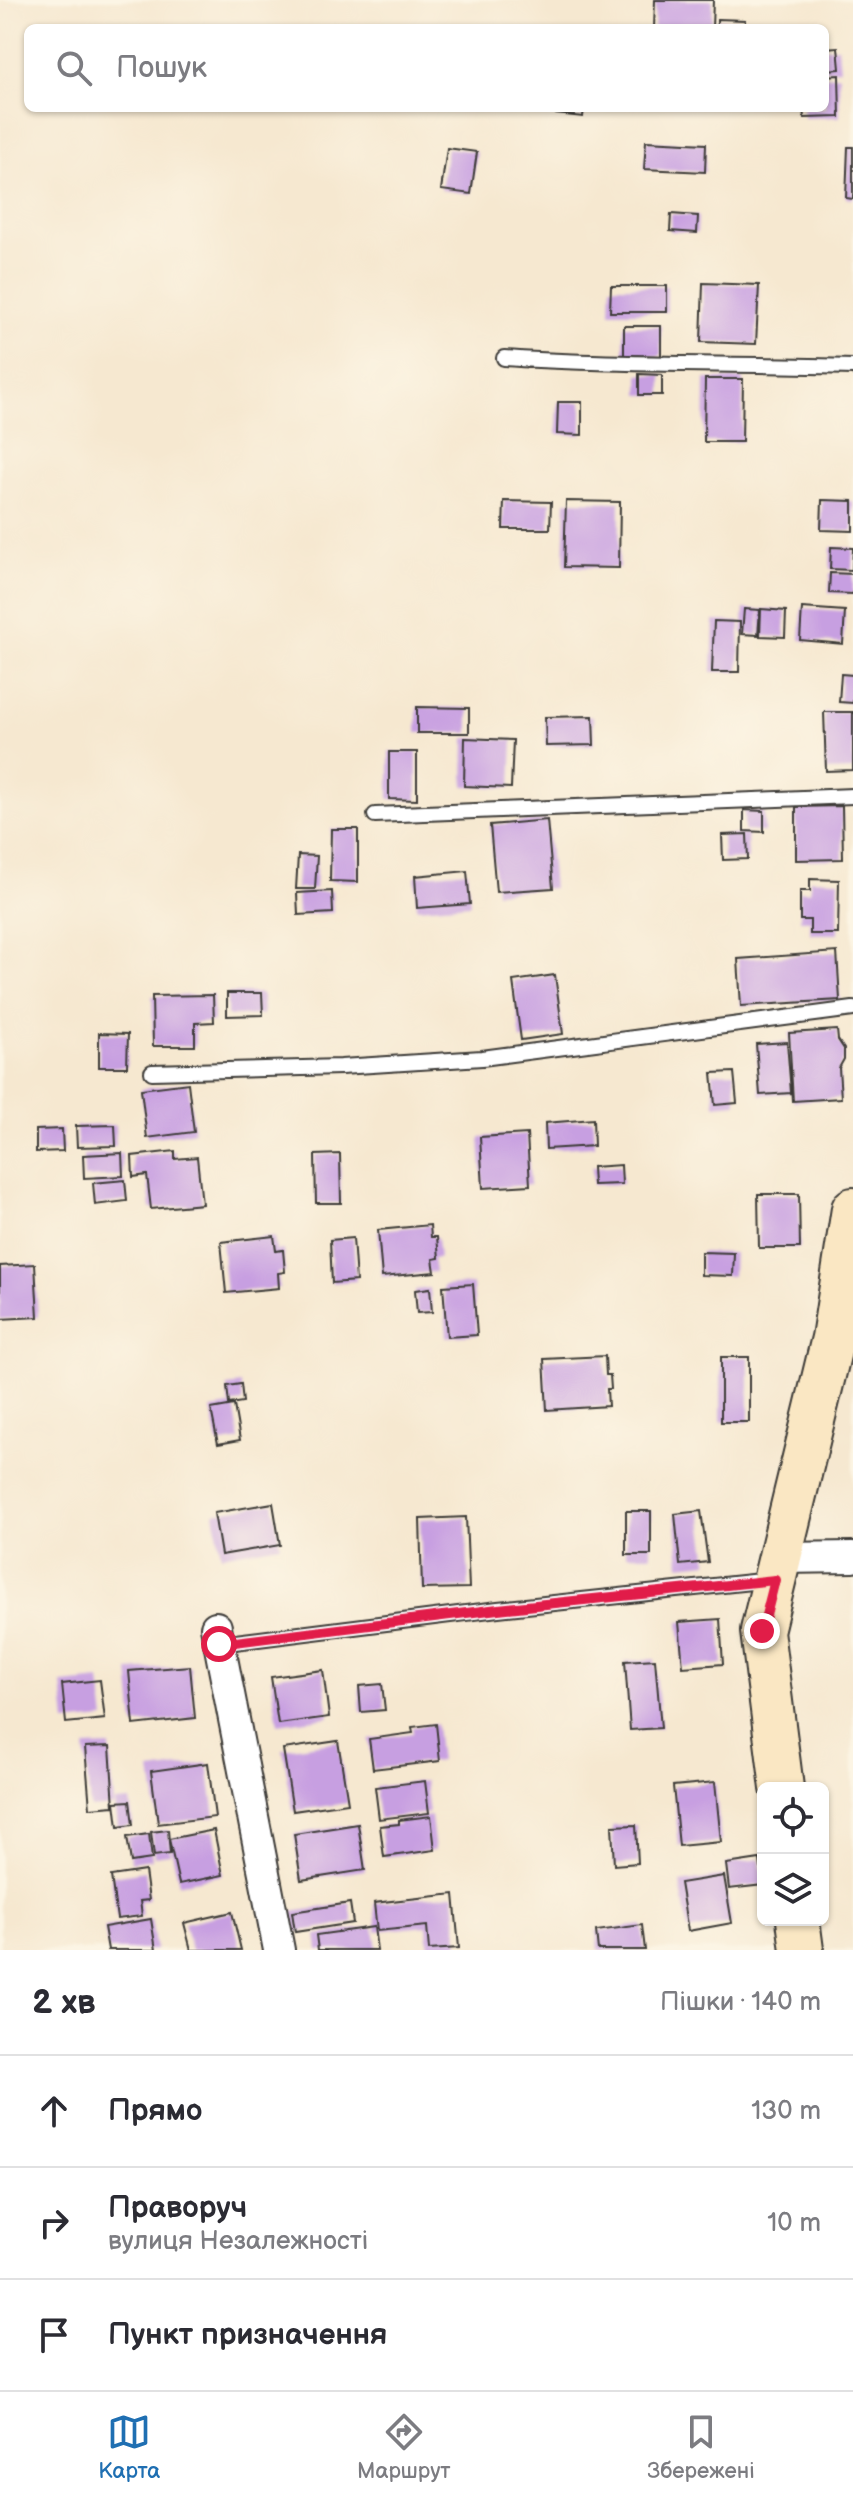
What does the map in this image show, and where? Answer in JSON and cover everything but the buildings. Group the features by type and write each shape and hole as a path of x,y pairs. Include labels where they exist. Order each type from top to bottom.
{"street":[{"path":"781,1782 762,1631 833,1338 853,1209"},
{"path":"777,1569 853,1557"},
{"path":"217,1635 279,1950"},
{"path":"799,1926 802,1950"}],"lane":[{"path":"504,358 572,363 853,367"},
{"path":"375,815 853,796"},
{"path":"152,1072 341,1067 482,1058 853,1009"},
{"path":"217,1635 513,1607 777,1569"}],"route":[{"path":"219,1644 498,1609 775,1580 762,1631"}]}
